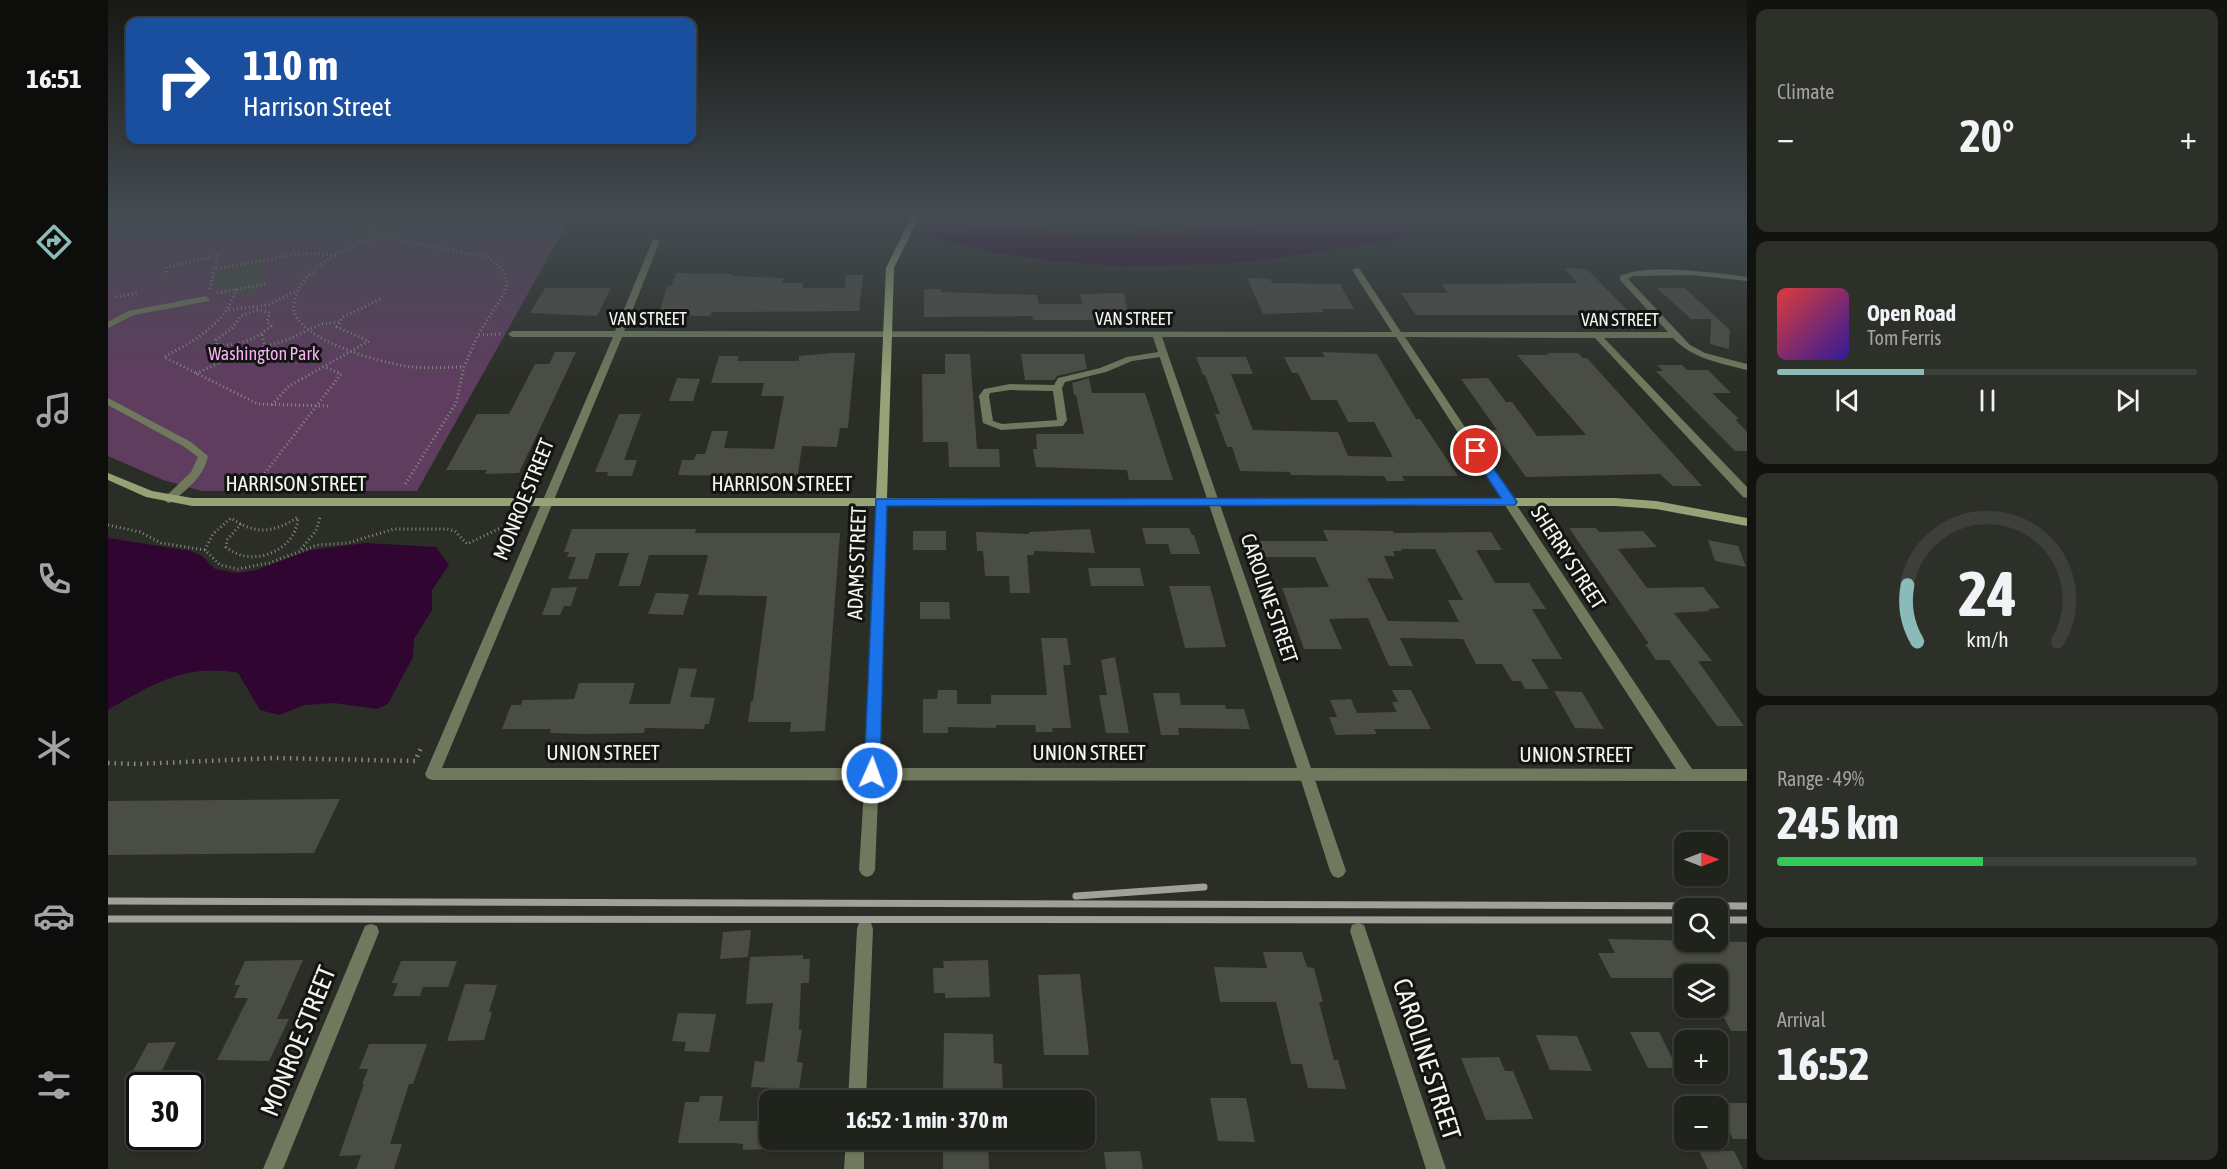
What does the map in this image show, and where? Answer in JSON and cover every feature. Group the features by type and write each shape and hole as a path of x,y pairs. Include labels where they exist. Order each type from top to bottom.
{"street":[{"name":"MONROE STREET","path":"432,774 644,272"},
{"name":"ADAMS STREET","path":"867,870 890,272"},
{"name":"SHERRY STREET","path":"1357,272 1689,776"},
{"path":"1676,335 1623,280 1628,275 1716,274 1747,279"},
{"path":"108,325 131,313 206,299"},
{"name":"VAN STREET","path":"507,334 1676,335 1694,351 1747,367"},
{"name":"CAROLINE STREET","path":"1156,334 1338,871"},
{"path":"1597,335 1747,494"},
{"path":"1057,388 1010,387 987,391 984,396 988,423 1001,427 1059,424 1062,420 1057,388 1060,380 1103,370 1131,359 1164,354"},
{"path":"108,401 187,444 203,456 203,461 190,479 168,499"},
{"name":"HARRISON STREET","path":"108,476 130,487 168,499 192,502 1632,503 1747,522"},
{"name":"UNION STREET","path":"432,774 1747,775"},
{"path":"857,1090 864,929"},
{"name":"CAROLINE STREET","path":"1358,931 1436,1169"},
{"name":"MONROE STREET","path":"273,1169 371,932"},
{"path":"854,1169 855,1150"}],"path":[{"path":"213,272 209,294 266,284"},
{"path":"314,272 299,290 294,302 295,313 300,322 310,329 351,352 403,366 464,367"},
{"path":"404,486 456,403 464,367 478,335 505,292 507,281 502,272"},
{"path":"236,289 229,310 195,340 164,357 258,404 328,406"},
{"path":"229,310 257,308 270,313 267,321 271,326 262,334 232,345 221,346 216,343 218,338 235,327 241,316 257,308 278,302 299,290"},
{"path":"116,297 137,293"},
{"path":"271,405 288,386 369,341 337,327 343,317 383,298"},
{"path":"196,374 235,355 265,348 321,324 340,322"},
{"path":"262,334 265,348"},
{"path":"478,335 507,334"},
{"path":"255,486 341,374 324,366"},
{"path":"205,550 213,534 231,518 241,524 248,530 264,532 282,528 298,518 299,523 293,537 283,546 260,556 243,558 233,555 226,547 227,540 241,524"},
{"path":"300,550 316,531 320,518"},
{"path":"108,525 141,532 161,543 205,550 220,565 238,569 269,563 317,545 348,543 393,529 455,531 467,544 520,518"},
{"path":"108,763 138,766 187,760 300,757 415,761 422,746"}],"green space":[{"name":"Washington Park","path":"108,272 540,272 417,491 202,491 163,480 108,456"}],"shaded area":[{"path":"108,538 191,551 202,556 215,569 238,573 256,570 311,550 366,543 436,547 449,565 432,590 432,610 414,639 413,657 388,704 377,709 334,703 305,705 279,715 260,710 238,673 202,671 170,678 108,710"}],"building":[{"path":"216,272 263,272 262,287 251,295 242,296 231,289 219,291 219,287 213,288"},
{"path":"1567,272 1589,272 1632,315 1416,315 1401,293 1448,293 1441,284 1578,283"},
{"path":"676,273 784,278 782,283 803,283 803,288 845,288 846,275 863,275 859,311 712,312 710,316 659,315 667,286 671,286"},
{"path":"1247,278 1270,279 1272,283 1340,284 1354,309 1263,314"},
{"path":"545,288 611,288 597,316 530,313"},
{"path":"1657,288 1685,288 1730,330 1729,349 1710,344 1711,319 1691,319"},
{"path":"924,289 941,289 941,292 1037,295 1039,304 1082,304 1080,294 1124,293 1129,320 1033,320 1032,316 924,317"},
{"path":"555,352 576,352 519,473 485,474 487,470 446,470 477,414 509,414 535,364 549,364"},
{"path":"1322,352 1377,354 1416,419 1420,419 1458,476 1402,476 1405,481 1387,481 1384,476 1291,475 1290,472 1240,471 1232,447 1227,447 1215,414 1220,414 1196,357 1246,357 1253,374 1231,374 1253,430 1338,432 1348,456 1393,457 1374,422 1348,422 1337,400 1311,400 1298,373 1292,373 1284,357 1325,357"},
{"path":"855,353 848,428 840,428 837,447 802,446 798,474 795,477 678,475 682,460 694,460 696,454 705,454 712,431 728,431 724,448 774,449 784,396 761,396 764,383 711,383 719,356 739,356 737,361 799,361 799,356"},
{"path":"1547,353 1578,353 1583,358 1587,358 1702,486 1673,486 1660,474 1526,477 1492,430 1497,430 1461,379 1488,378 1506,402 1512,402 1537,436 1586,435 1517,355 1549,355"},
{"path":"945,354 970,354 977,449 999,449 1000,467 949,467 948,442 923,442 922,374 945,374"},
{"path":"1021,354 1084,354 1087,369 1057,376 1054,380 1025,380"},
{"path":"1657,365 1682,365 1687,370 1708,370 1731,393 1712,393 1739,419 1735,419 1747,432 1747,451 1735,451 1656,371 1663,371"},
{"path":"677,378 700,379 693,401 669,401"},
{"path":"1089,378 1092,393 1145,393 1173,480 1129,480 1127,470 1036,467 1033,449 1037,449 1036,434 1084,434 1072,383"},
{"path":"619,414 641,414 624,460 637,460 632,476 607,476 608,472 595,472"},
{"path":"1142,528 1189,528 1194,535 1200,554 1171,554 1168,544 1146,544"},
{"path":"1569,528 1596,528 1599,532 1643,531 1657,547 1618,549 1647,588 1703,587 1720,608 1708,609 1710,611 1674,613 1712,661 1698,661 1744,726 1717,726 1669,660 1656,660 1645,644 1649,644"},
{"path":"572,529 696,529 695,533 840,533 825,731 790,732 791,722 748,722 751,701 753,701 767,596 698,595 708,555 649,555 640,586 618,586 629,553 596,553 588,579 568,579 576,557 567,557 569,552 564,552"},
{"path":"1090,529 1095,553 1034,551 1034,555 1027,555 1030,593 1010,593 1009,576 985,576 983,551 977,551 976,532 1029,534 1029,532"},
{"path":"1323,530 1393,531 1394,533 1491,532 1502,550 1476,550 1495,583 1529,583 1546,609 1532,609 1562,659 1531,659 1549,689 1525,689 1521,681 1512,681 1502,664 1476,664 1463,639 1400,638 1413,666 1389,666 1368,618 1329,619 1342,649 1304,649 1282,588 1329,587 1315,557 1263,557 1257,541 1328,541","holes":["1435,549 1463,600 1448,600 1459,622 1388,621 1367,578 1394,579 1384,556 1395,556 1393,551"]},
{"path":"913,531 946,531 946,550 913,550"},
{"path":"1708,540 1738,546 1746,567 1715,561"},
{"path":"1088,568 1140,568 1144,586 1091,586"},
{"path":"1169,586 1210,586 1226,647 1185,648"},
{"path":"577,587 571,606 564,606 560,615 542,615 552,588"},
{"path":"656,593 689,594 683,615 648,614"},
{"path":"920,602 949,602 950,619 920,619"},
{"path":"1041,638 1067,638 1071,665 1063,665 1071,728 1052,728 1053,732 1036,732 1035,725 996,725 996,728 948,727 948,733 923,733 923,699 937,699 938,690 957,690 957,704 991,704 991,695 1047,695"},
{"path":"1115,657 1129,733 1106,733 1099,695 1107,695 1101,660"},
{"path":"679,668 697,669 690,697 715,698 709,724 705,724 704,729 645,728 644,733 585,734 550,733 551,729 502,729 511,705 521,705 523,700 574,699 579,683 635,683 629,704 670,704"},
{"path":"1392,690 1411,690 1431,729 1374,729 1377,734 1336,735 1329,717 1337,717 1330,700 1351,699 1357,713 1397,712 1392,702 1398,702"},
{"path":"1554,691 1582,692 1604,729 1575,728"},
{"path":"1153,693 1179,693 1181,705 1225,705 1226,709 1244,709 1250,729 1178,728 1179,735 1161,735"},
{"path":"340,799 314,853 108,855 108,801"},
{"path":"751,930 748,957 720,959 723,932"},
{"path":"1608,939 1674,940 1674,952 1728,952 1728,942 1747,942 1747,1031 1731,1031 1724,1018 1728,1018 1728,964 1674,964 1674,978 1611,978 1598,953 1615,953"},
{"path":"1263,952 1302,952 1307,967 1314,968 1323,1002 1319,1002 1334,1060 1338,1060 1346,1089 1308,1088 1302,1064 1291,1064 1276,1002 1220,1002 1214,967 1267,968"},
{"path":"803,955 803,959 810,959 809,983 801,983 799,1030 802,1030 797,1062 803,1063 799,1089 751,1087 755,1061 764,1062 773,1003 746,1004 750,957"},
{"path":"303,960 277,1019 289,1019 269,1061 217,1060 248,998 234,998 240,985 234,985 245,961"},
{"path":"988,960 990,997 945,998 945,993 934,993 933,968 944,968 943,961"},
{"path":"401,961 457,961 448,987 423,987 420,996 393,996 398,983 392,983"},
{"path":"1080,974 1089,1055 1044,1055 1038,975"},
{"path":"465,984 497,985 484,1040 447,1041"},
{"path":"678,1013 716,1014 709,1052 684,1051 686,1042 672,1041"},
{"path":"1630,1032 1659,1032 1674,1062 1674,1068 1648,1068"},
{"path":"944,1033 993,1034 994,1063 1002,1064 1003,1090 943,1090"},
{"path":"1536,1035 1577,1036 1592,1071 1550,1070"},
{"path":"176,1042 161,1072 132,1072 148,1043"},
{"path":"369,1044 427,1044 413,1084 409,1084 390,1144 402,1144 394,1169 356,1169 361,1155 339,1156 364,1084 362,1084 368,1069 359,1069"},
{"path":"1499,1057 1505,1071 1513,1071 1533,1119 1486,1120 1461,1058"},
{"path":"700,1096 723,1096 719,1121 759,1121 759,1149 743,1150 743,1144 733,1143 678,1143 685,1102 699,1102"},
{"path":"1210,1098 1246,1098 1255,1142 1218,1141"},
{"path":"1728,1103 1747,1103 1747,1139 1733,1139 1728,1130"},
{"path":"943,1150 988,1150 989,1169 943,1169"},
{"path":"1140,1151 1143,1169 1106,1169 1104,1152"},
{"path":"1699,1151 1734,1151 1743,1169 1708,1169"}],"railway":[{"path":"1076,896 1204,887"},
{"path":"108,901 1747,906"},
{"path":"108,919 1674,920"},
{"path":"1728,920 1747,920"}],"route":[{"path":"872,773 881,502 1510,502 1476,451"}]}
